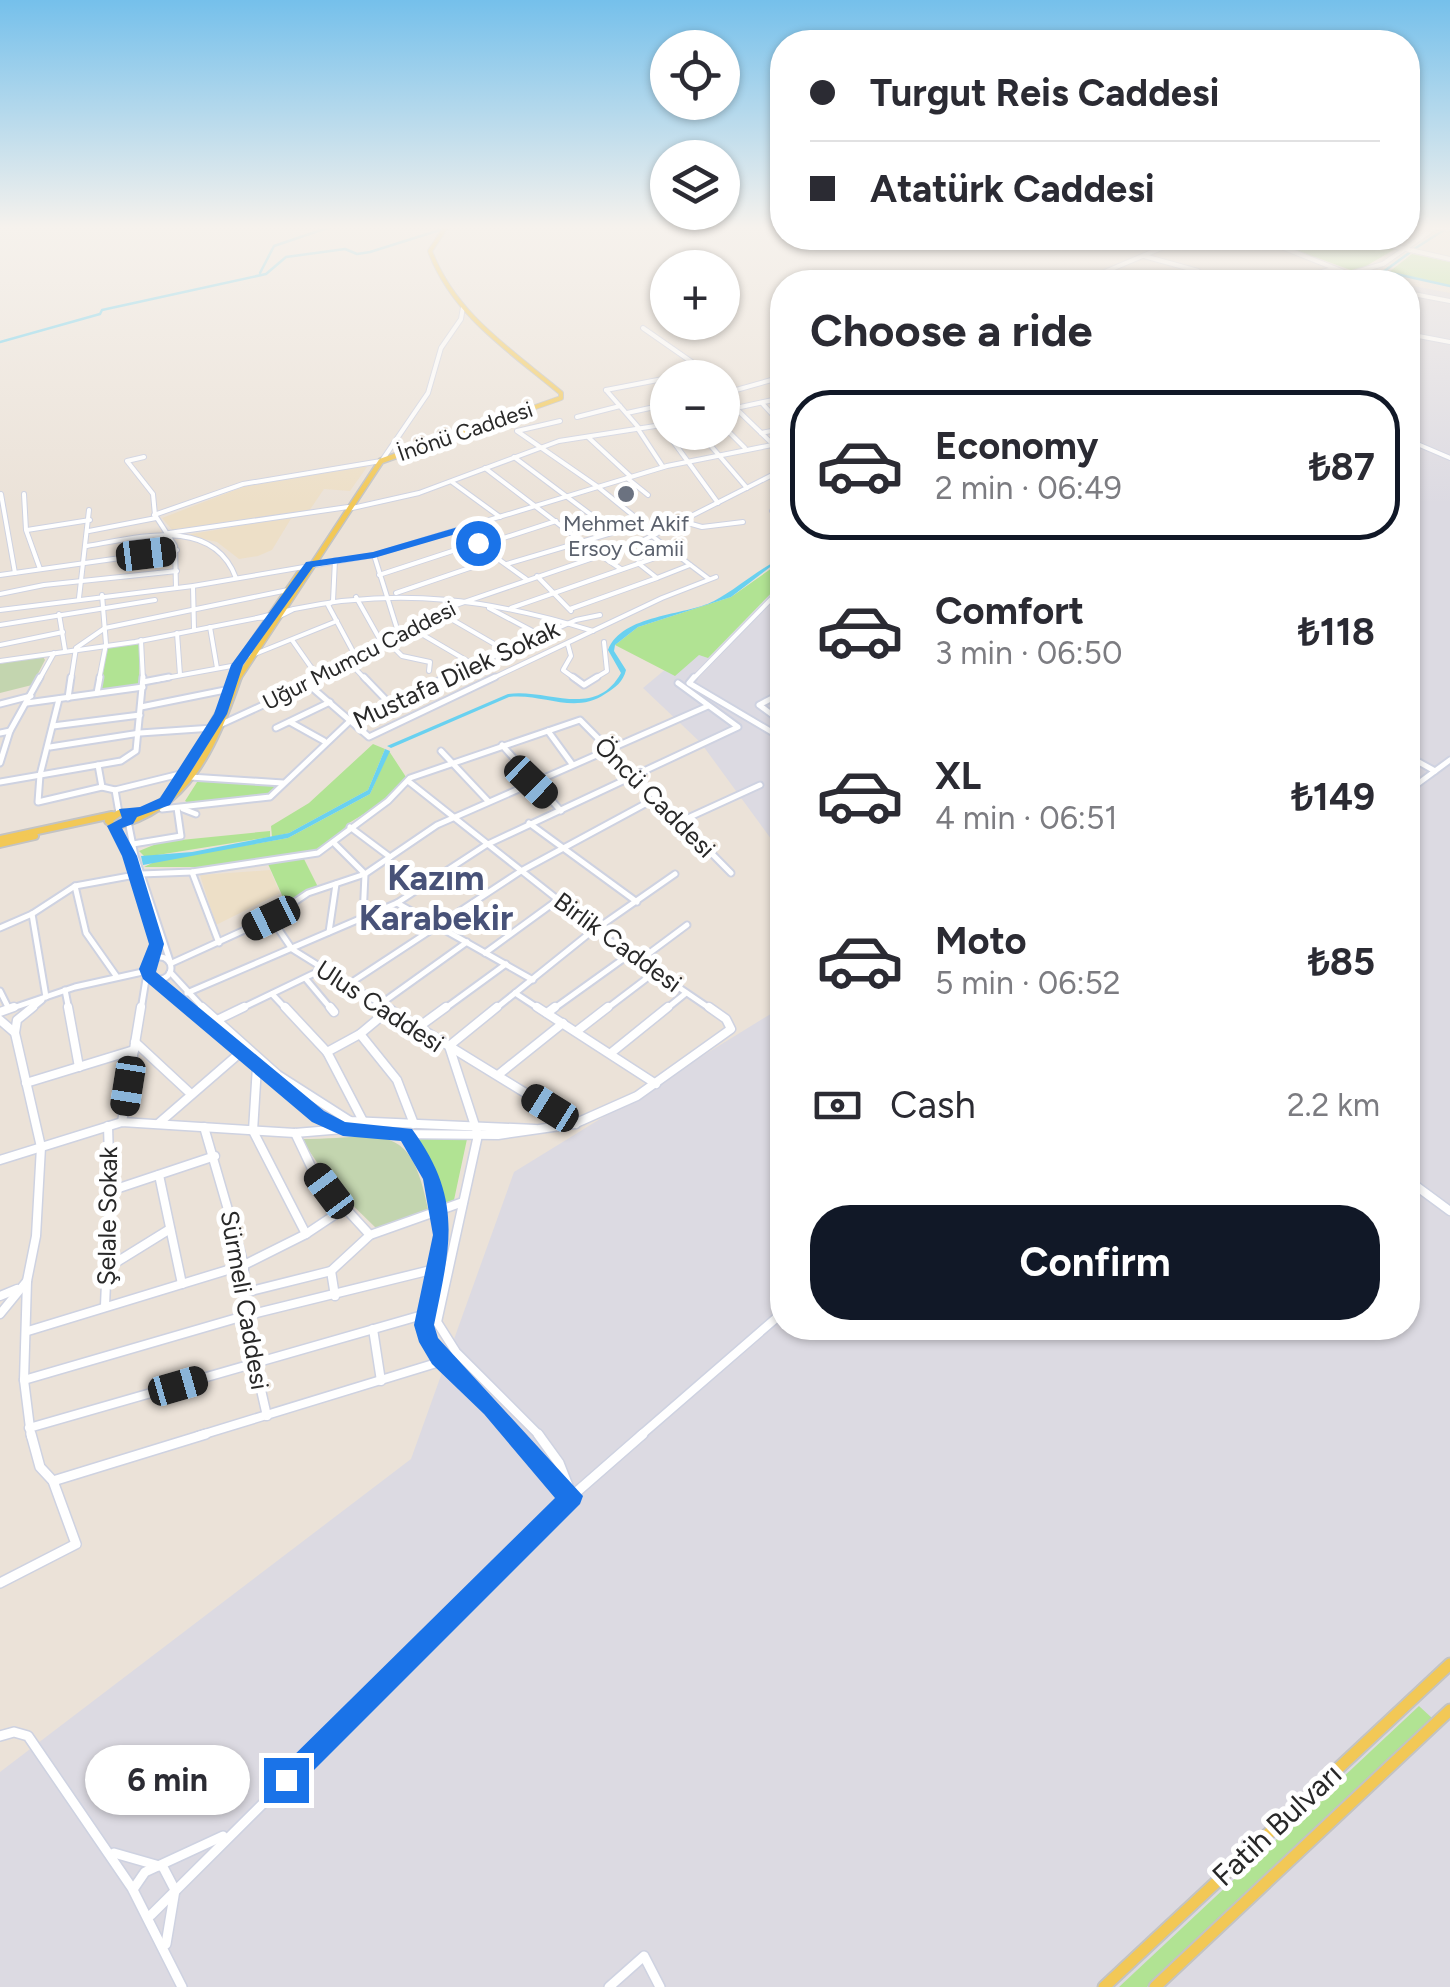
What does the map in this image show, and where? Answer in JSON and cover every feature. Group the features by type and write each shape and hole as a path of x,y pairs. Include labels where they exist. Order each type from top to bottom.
{"main road":[{"name":"İnönü Caddesi","path":"162,809 171,804 222,722 236,682 277,613 382,460 554,401 562,393 478,320"},
{"name":"İnönü Caddesi","path":"124,816 166,802 188,775 213,728 237,665 310,564"},
{"path":"113,825 109,819 162,809"},
{"path":"0,841 93,823 113,825 124,816"},
{"path":"0,841 124,816"},
{"name":"Fatih Bulvarı","path":"1104,1987 1450,1664"},
{"name":"Fatih Bulvarı","path":"1155,1987 1450,1710"}],"street":[{"path":"90,531 155,516 244,484 382,460 428,393 441,348 460,320"},
{"path":"643,328 689,360"},
{"path":"1420,336 1450,342"},
{"path":"650,381 606,390 639,429 663,467"},
{"path":"740,389 770,381"},
{"path":"740,407 770,400"},
{"path":"761,402 770,413"},
{"path":"577,417 621,406"},
{"path":"627,413 650,408"},
{"path":"0,610 193,586 374,555 663,467 770,445 740,412"},
{"path":"310,685 370,737 713,578 690,566 598,487 517,431 560,420"},
{"path":"537,425 542,435 538,447"},
{"path":"88,546 380,504 450,482 538,447 650,427"},
{"path":"760,432 770,430"},
{"path":"586,436 648,494"},
{"path":"740,443 746,449"},
{"path":"1420,445 1450,458"},
{"path":"681,450 718,503"},
{"path":"712,450 747,488"},
{"path":"144,456 126,461 153,494 150,505 177,550 176,588"},
{"path":"513,456 614,532"},
{"path":"484,468 582,541"},
{"name":"Uğur Mumcu Caddesi","path":"213,728 320,680 439,612 654,535 770,476"},
{"path":"450,482 500,517"},
{"path":"11,492 1,494 15,572"},
{"path":"24,494 26,530 40,569"},
{"path":"79,598 90,531 88,510"},
{"path":"26,530 90,520"},
{"path":"379,575 556,520"},
{"path":"681,522 702,528 743,522"},
{"path":"507,564 643,524"},
{"path":"458,530 526,580"},
{"path":"169,533 222,550 234,561 236,578"},
{"path":"596,537 613,550"},
{"path":"0,575 177,550"},
{"path":"510,608 675,550"},
{"path":"374,555 399,636"},
{"path":"600,555 622,570"},
{"path":"388,595 499,558"},
{"path":"335,560 333,601 328,605 358,659"},
{"path":"638,563 657,578"},
{"path":"570,609 690,566"},
{"path":"0,594 177,571"},
{"path":"538,576 570,609 572,621"},
{"path":"193,586 194,630"},
{"path":"154,618 155,590"},
{"path":"68,698 76,648 105,628 288,590"},
{"path":"97,693 106,644 102,595"},
{"path":"0,661 141,640 356,596 388,595 510,608 572,621 593,631"},
{"path":"356,596 385,643 402,656 421,657 430,662 429,671"},
{"path":"0,626 155,600"},
{"path":"770,600 689,683 770,731"},
{"path":"484,606 541,636"},
{"path":"439,612 504,650"},
{"path":"59,614 65,650"},
{"name":"Mustafa Dilek Sokak","path":"162,809 264,800 351,720 472,663 572,621 600,615"},
{"path":"250,656 337,621"},
{"path":"210,627 217,668"},
{"path":"413,628 472,663"},
{"path":"0,645 62,632"},
{"path":"177,633 180,675"},
{"path":"0,782 132,756 140,733 141,640"},
{"path":"292,640 320,680"},
{"path":"568,645 570,656 563,670 584,685 607,671 604,642"},
{"path":"0,764 10,731 54,652"},
{"path":"350,663 389,703"},
{"path":"0,704 58,700 237,665"},
{"path":"187,993 397,903 529,823 738,727 678,683"},
{"path":"53,726 141,711 230,688"},
{"path":"770,699 758,705 770,714"},
{"path":"58,700 50,747 40,775 38,802 102,787 115,790 188,775 283,783"},
{"path":"276,728 330,702"},
{"path":"3,1014 65,990 170,965 271,918 308,893 365,874 425,831 708,706"},
{"name":"Öncü Caddesi","path":"548,732 580,720 731,873"},
{"path":"289,722 324,742"},
{"path":"50,747 140,733 213,728"},
{"path":"0,733 10,731"},
{"path":"0,928 32,914 75,886 137,871 192,872 302,856 336,844 350,827 393,802 408,781 502,745 548,732 572,764"},
{"path":"502,745 531,782 561,810"},
{"path":"441,751 488,801"},
{"path":"1420,782 1450,760"},
{"path":"1420,762 1436,771"},
{"path":"98,765 102,787"},
{"name":"Birlik Caddesi","path":"408,781 597,930 726,1020 731,1030 656,1084"},
{"path":"678,822 760,785"},
{"path":"115,790 133,844 132,856"},
{"path":"349,984 521,871 656,798"},
{"path":"133,844 181,836 180,808 196,814"},
{"path":"529,823 637,902"},
{"path":"113,825 132,856 170,965 187,993 216,1020 329,1111 364,1122 477,1132"},
{"path":"350,827 390,857"},
{"path":"336,844 365,874 363,918"},
{"path":"122,1122 156,944 137,871"},
{"path":"192,872 220,942"},
{"path":"576,1124 450,1046 675,874"},
{"path":"328,934 336,884"},
{"path":"75,886 86,933 117,977"},
{"path":"485,953 558,899"},
{"path":"397,903 533,980"},
{"path":"32,914 44,999"},
{"path":"271,918 292,949"},
{"path":"639,961 687,925"},
{"path":"382,1004 467,942"},
{"name":"Ulus Caddesi","path":"292,949 450,1046 477,1132"},
{"path":"547,1013 630,954"},
{"path":"148,971 160,959 170,965"},
{"path":"420,1026 506,964"},
{"path":"216,1020 324,968"},
{"path":"148,971 318,1116 343,1129"},
{"path":"576,1031 656,971"},
{"path":"305,979 334,1012"},
{"path":"65,990 79,1067"},
{"path":"0,991 3,1014 15,1033 41,1147 36,1236 25,1284 28,1332 24,1380 29,1428 40,1467 53,1481 76,1544 0,1582"},
{"path":"0,1160 122,1122 294,1134 343,1129 406,1134 552,1129 576,1124 625,1103 656,1084 516,993"},
{"path":"611,1053 686,993"},
{"path":"272,994 327,1052 364,1122"},
{"path":"15,1033 17,1020 44,999"},
{"path":"327,1052 360,1034 390,1009"},
{"path":"498,1074 562,1022"},
{"path":"360,1034 396,1080 414,1124"},
{"path":"26,1083 134,1046"},
{"path":"134,1046 192,1094"},
{"path":"158,1124 241,1052"},
{"path":"257,1065 253,1130 306,1234"},
{"path":"343,1129 350,1120"},
{"name":"Şelale Sokak","path":"105,1306 110,1191 108,1126"},
{"name":"Sürmeli Caddesi","path":"204,1127 244,1265 244,1316 266,1416"},
{"path":"477,1132 437,1322 441,1334 539,1438 569,1477 572,1496"},
{"path":"294,1134 298,1148 370,1234"},
{"path":"406,1134 432,1179 440,1211 442,1235 424,1325 429,1342 491,1407 557,1487 572,1496"},
{"path":"110,1191 214,1156"},
{"path":"159,1174 182,1284"},
{"path":"1420,1189 1450,1212"},
{"path":"247,1292 331,1271 370,1234 464,1202"},
{"path":"28,1332 244,1265 306,1234 346,1208"},
{"path":"106,1269 170,1229"},
{"path":"24,1380 244,1316 436,1270"},
{"path":"331,1271 335,1296"},
{"path":"0,1296 25,1284"},
{"path":"0,1314 25,1284"},
{"path":"29,1428 426,1314"},
{"path":"151,1915 572,1496 770,1323"},
{"path":"373,1329 382,1380"},
{"path":"53,1481 444,1361"},
{"path":"0,1736 14,1732 28,1736 112,1852 151,1915 182,1987"},
{"path":"134,1888 145,1872 163,1867 233,1830"},
{"path":"112,1852 163,1867 175,1890 166,1945"},
{"path":"609,1987 644,1956 660,1987"}],"shaded area":[{"path":"1420,320 1450,320 1450,1987 0,1987 0,1772 411,1459 514,1172 770,1014 770,1340 1420,1340"},
{"path":"367,467 350,491 324,489 309,511 174,532 162,518 243,487"},
{"path":"292,517 272,550 258,556 239,559 217,542 186,535"},
{"path":"770,582 770,838 701,743 643,688"},
{"path":"270,870 280,893 216,925 200,875"}],"green space":[{"path":"770,569 770,594 708,658 699,655 675,676 615,645 638,627 731,597"},
{"path":"140,644 139,686 100,691 107,648"},
{"path":"42,655 45,660 32,685 0,693 0,664"},
{"path":"373,744 385,749 368,790 289,833 272,837 271,826 309,803"},
{"path":"389,751 406,777 387,800 349,823 331,843 317,850 201,867 144,867 156,861 288,838 370,794"},
{"path":"199,779 279,787 270,795 190,804 185,801"},
{"path":"270,831 270,837 145,857 139,851 161,842"},
{"path":"304,859 318,887 286,904 268,864"},
{"path":"372,1137 401,1146 421,1180 428,1209 376,1228 334,1187 301,1139"},
{"path":"415,1139 467,1139 454,1200 445,1203 432,1166"},
{"path":"1419,1706 1432,1718 1147,1987 1119,1987"}],"water":[{"path":"770,565 731,597 638,627 615,645 614,651 626,670 623,678 593,700 570,703 509,697 391,748 387,746 508,694 569,699 598,695 621,673 608,650 626,629 714,601"},
{"path":"385,749 390,751 370,794 288,838 143,865 141,856 192,852 289,833 368,790"}],"waterway":[{"path":"0,342 80,320"}],"place":[{"name":"Mehmet Akif Ersoy Camii","path":"626,494"}],"district":[{"name":"Kazım Karabekir","path":"436,898"}],"route":[{"path":"286,1780 572,1496 557,1487 491,1407 439,1357 429,1342 424,1325 442,1235 432,1179 419,1152 406,1134 333,1126 148,975 156,944 130,856 114,826 128,821 129,815 124,813 142,812 166,802 220,714 237,665 310,564 374,555 458,530 478,543"}]}
